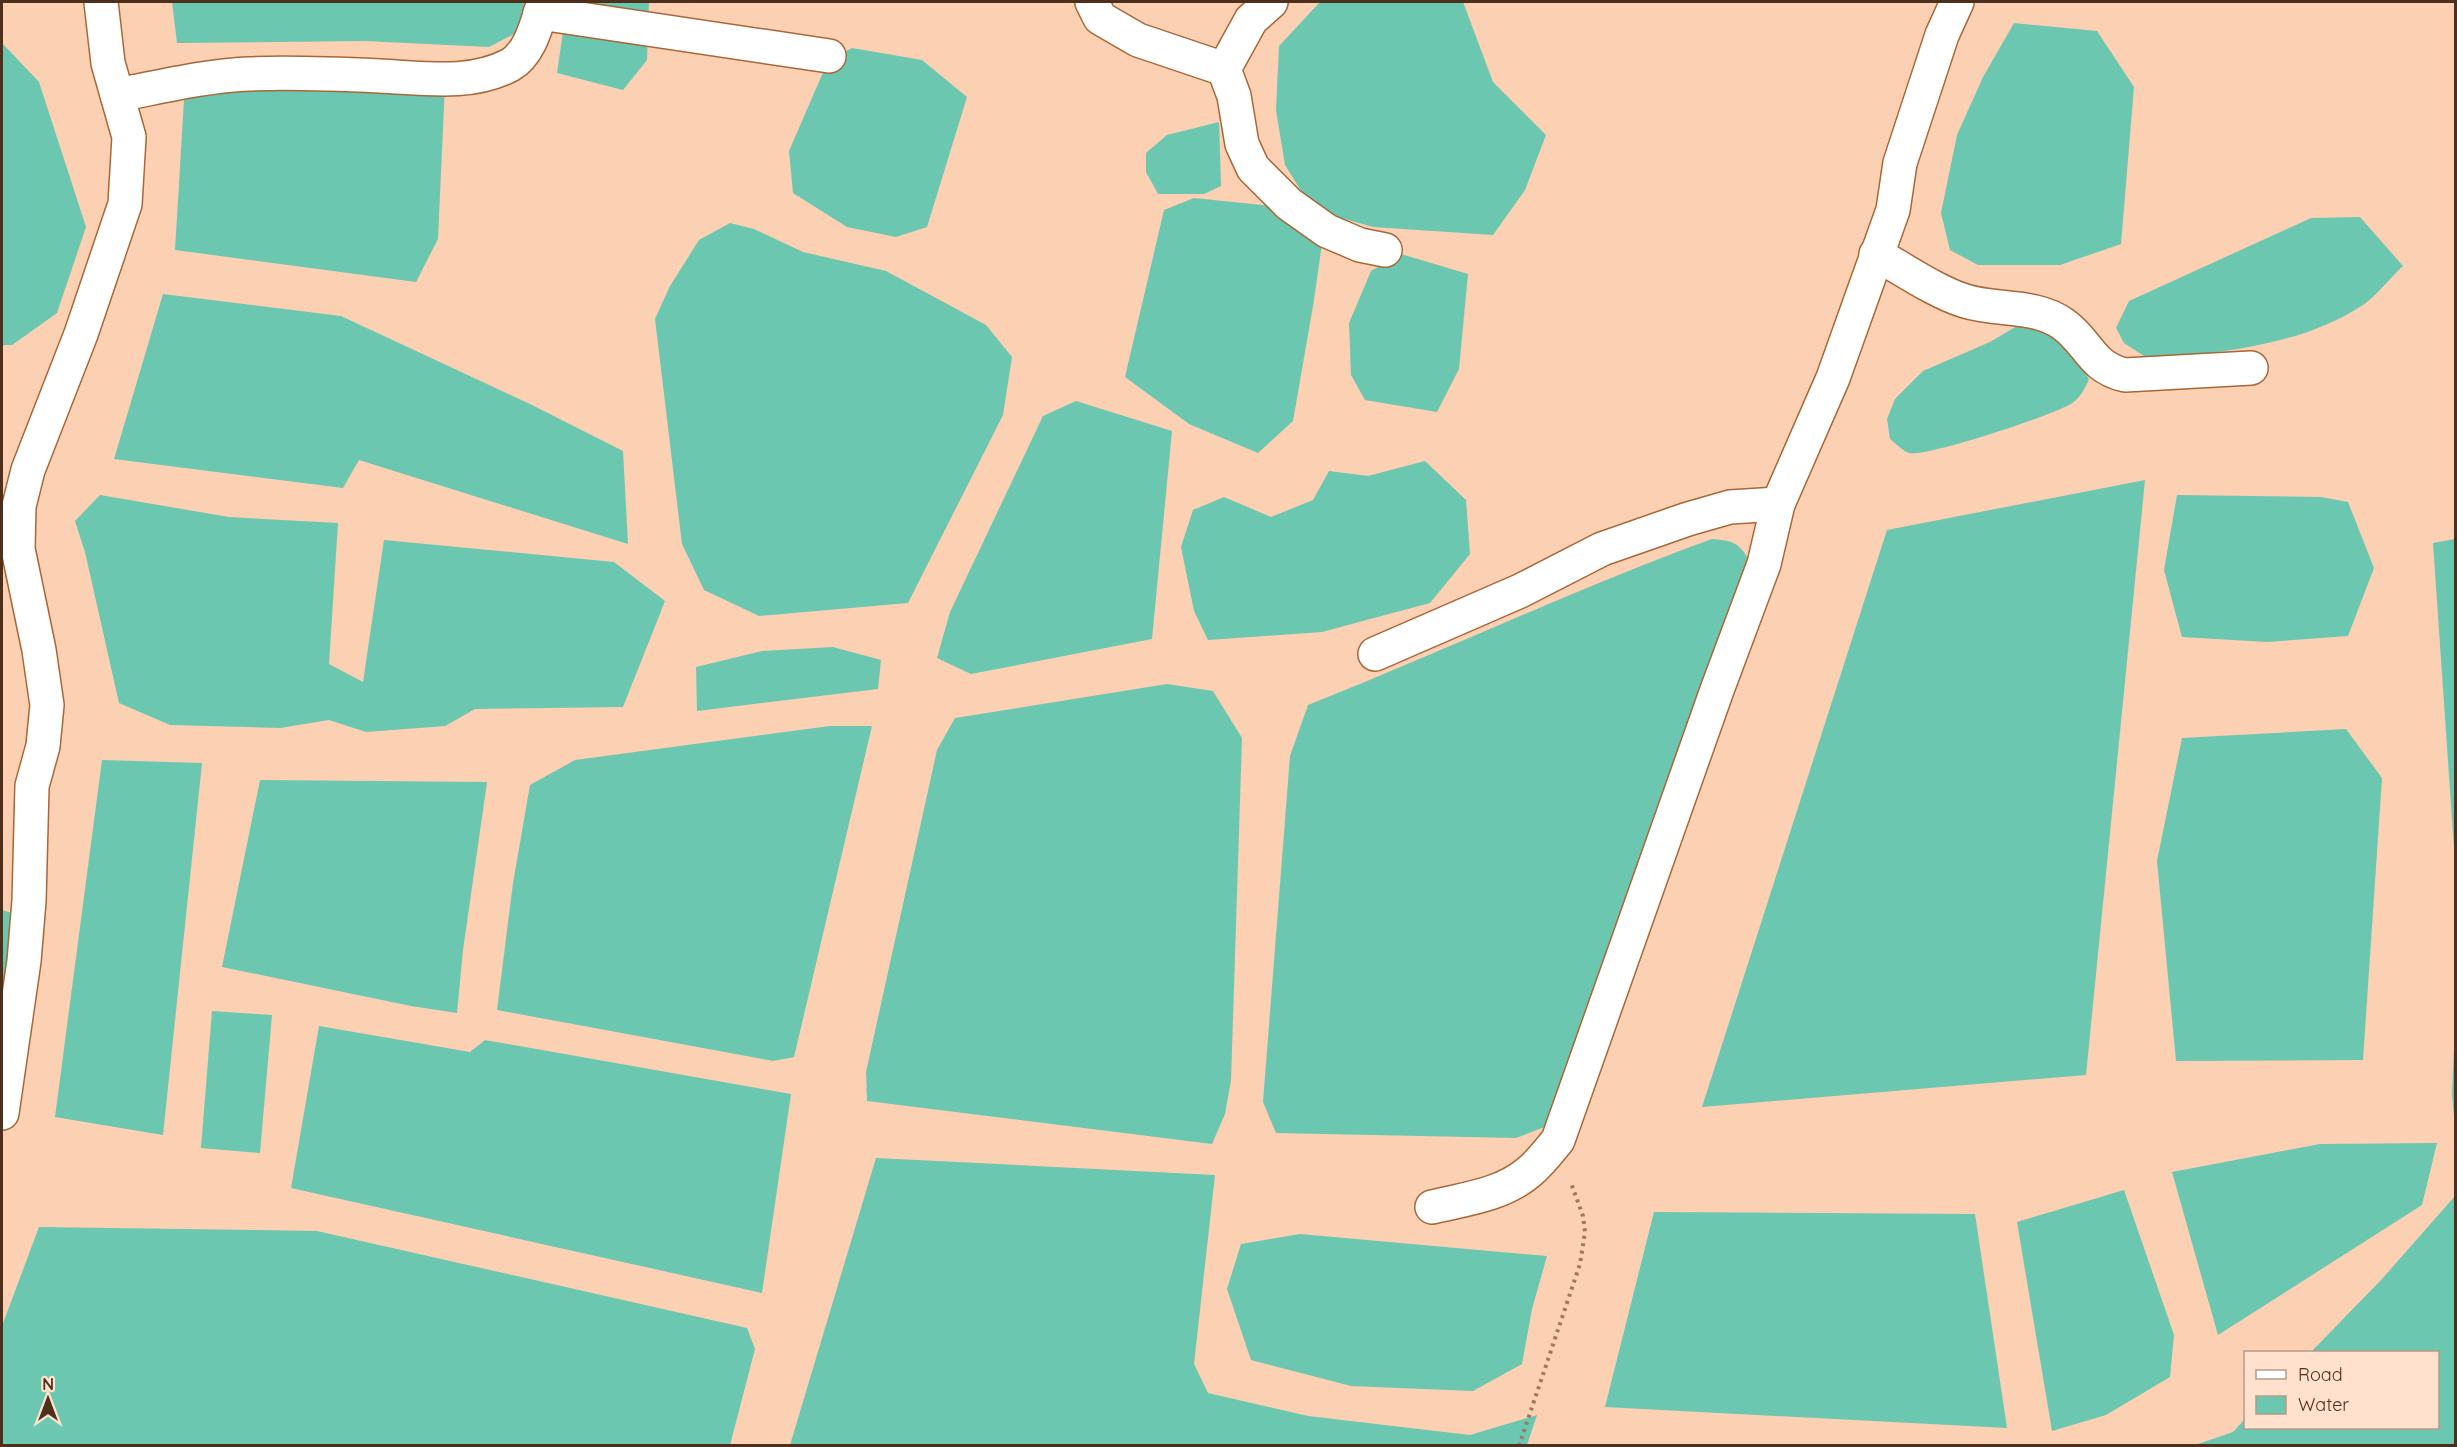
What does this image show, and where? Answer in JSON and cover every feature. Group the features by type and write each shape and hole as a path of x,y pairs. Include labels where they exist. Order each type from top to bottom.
{"street":[{"path":"2,1113 24,961 29,901 33,786 43,746 47,705 39,650 10,544 28,470 81,334 125,204 129,137 108,63 101,2"},
{"path":"1092,2 1100,18 1138,40 1224,69"},
{"path":"1271,2 1251,20 1224,69 1234,96 1242,144 1253,168 1289,204 1327,231 1360,245 1385,250"},
{"path":"1432,1207 1487,1194 1510,1185 1530,1172 1558,1140 1717,690 1764,564 1778,504 1833,378 1893,210 1900,163 1942,34 1957,2"},
{"path":"117,95 206,78 248,74 379,76 448,80 489,74 513,63 530,43 542,8 830,56"},
{"path":"1876,254 1965,302 2046,315 2064,324 2101,366 2110,372 2125,375 2252,368"},
{"path":"1375,654 1520,591 1602,549 1730,507 1778,504"}],"path":[{"path":"1519,1446 1580,1264 1585,1232 1583,1216 1558,1140"}],"water":[{"path":"172,2 530,2 516,33 489,47 365,41 177,43"},
{"path":"577,2 649,2 647,60 623,90 557,73 565,18"},
{"path":"1320,2 1463,2 1493,82 1546,135 1525,190 1493,235 1373,227 1313,210 1285,165 1276,110 1279,46"},
{"path":"2014,23 2097,31 2134,87 2121,244 2060,265 1978,265 1950,250 1941,213 1957,135 1983,77"},
{"path":"2,43 39,82 86,227 57,313 12,345 2,345"},
{"path":"852,48 922,60 967,97 927,227 896,237 847,227 793,193 789,151 828,61"},
{"path":"236,78 445,84 438,239 416,282 175,250 184,100"},
{"path":"1219,122 1221,186 1204,194 1158,194 1146,172 1146,153 1167,135"},
{"path":"1194,198 1283,207 1322,244 1293,421 1258,453 1189,424 1125,377 1164,210"},
{"path":"2360,217 2403,266 2368,301 2339,319 2314,330 2260,345 2150,360 2124,343 2116,328 2129,301 2311,218"},
{"path":"730,223 754,229 803,252 886,271 986,325 1012,357 1003,415 908,603 759,616 704,590 682,544 655,319 670,286 699,240"},
{"path":"1401,254 1468,274 1459,369 1437,412 1365,400 1351,375 1349,323 1371,271"},
{"path":"163,294 341,316 530,404 623,451 628,544 359,460 343,488 114,459"},
{"path":"2038,321 2072,345 2089,380 2073,403 1989,435 1921,453 1909,453 1890,439 1887,419 1895,399 1923,371 1990,342 2022,323"},
{"path":"1076,401 1172,431 1152,639 971,674 937,658 950,612 1043,416"},
{"path":"1425,461 1466,500 1470,554 1430,603 1322,632 1208,640 1194,611 1181,547 1193,510 1224,497 1271,517 1313,500 1329,471 1368,476"},
{"path":"2145,480 2086,1075 1702,1107 1887,530"},
{"path":"100,495 229,517 338,523 329,664 363,682 384,540 614,562 665,601 623,707 475,709 445,726 366,732 329,720 280,728 170,725 119,703 85,552 75,521"},
{"path":"2177,495 2321,497 2348,502 2374,568 2348,636 2267,642 2182,637 2164,570"},
{"path":"1712,539 1735,544 1750,561 1547,1126 1516,1138 1276,1133 1263,1102 1290,756 1308,705 1610,578"},
{"path":"2456,539 2455,863 2433,543"},
{"path":"833,647 881,660 878,689 697,711 696,667 762,651"},
{"path":"1167,684 1213,691 1242,738 1231,1080 1225,1114 1212,1144 867,1101 866,1072 937,750 955,718"},
{"path":"830,726 872,726 794,1057 773,1061 497,1010 513,883 530,785 575,760"},
{"path":"2346,729 2382,778 2363,1060 2176,1061 2157,861 2182,738"},
{"path":"102,760 202,763 163,1135 55,1117"},
{"path":"260,780 487,782 463,950 457,1013 411,1006 222,967"},
{"path":"2,910 24,917 2,1053"},
{"path":"212,1011 272,1015 260,1153 201,1148"},
{"path":"2455,1023 2456,1127 2452,1094"},
{"path":"319,1026 470,1052 485,1040 791,1094 762,1293 291,1188"},
{"path":"2437,1143 2422,1205 2218,1335 2172,1172 2320,1144"},
{"path":"876,1158 1215,1175 1194,1364 1208,1393 1308,1416 1470,1435 1537,1415 1527,1445 790,1445"},
{"path":"2124,1190 2174,1335 2170,1377 2106,1415 2052,1431 2017,1222"},
{"path":"2455,1196 2455,1445 2195,1445 2233,1432 2244,1420 2244,1429 2439,1429 2439,1351 2312,1351 2382,1279"},
{"path":"1654,1212 1975,1214 2007,1428 1605,1407"},
{"path":"39,1227 317,1231 747,1328 755,1349 730,1445 2,1445 2,1326"},
{"path":"1300,1234 1547,1256 1532,1309 1522,1364 1473,1391 1351,1386 1251,1360 1227,1289 1241,1244"}]}
